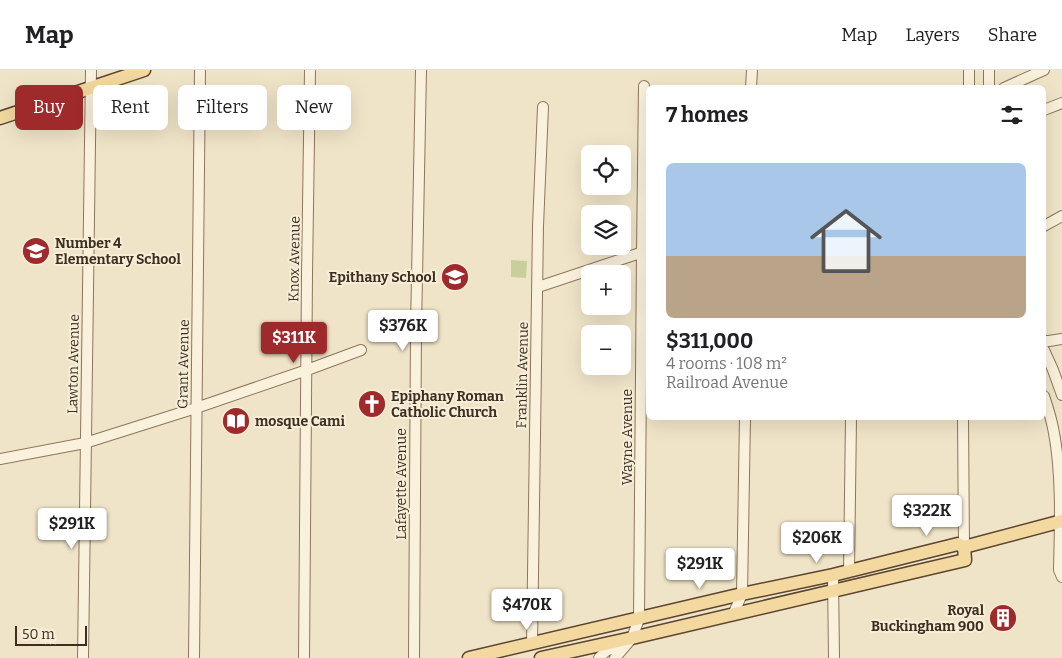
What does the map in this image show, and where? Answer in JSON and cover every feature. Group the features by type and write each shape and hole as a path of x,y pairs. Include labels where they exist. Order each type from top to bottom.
{"main road":[{"path":"0,118 144,70"},
{"path":"469,658 742,594 833,575 958,544 964,547 1061,522"},
{"path":"541,658 965,560 964,547"},
{"path":"501,658 526,653 532,644"}],"street":[{"name":"Lawton Avenue","path":"83,658 91,70"},
{"name":"Grant Avenue","path":"194,658 200,70"},
{"name":"Knox Avenue","path":"304,658 310,70"},
{"name":"Lafayette Avenue","path":"414,658 416,346 421,70"},
{"path":"751,85 752,70"},
{"path":"969,70 969,85"},
{"path":"989,70 989,85"},
{"path":"1011,85 1044,70"},
{"name":"Wayne Avenue","path":"615,658 632,638 640,619 646,154 644,86"},
{"path":"1046,109 1062,103"},
{"name":"Franklin Avenue","path":"532,644 538,226 543,107"},
{"path":"1046,225 1062,216"},
{"path":"538,287 645,252"},
{"path":"1046,341 1062,339"},
{"path":"0,459 85,443 196,408 361,350"},
{"path":"1046,354 1062,395"},
{"path":"1046,404 1054,434 1058,462 1061,522 1059,570 1062,577"},
{"path":"733,615 742,594 745,420"},
{"path":"849,571 851,420"},
{"path":"963,420 964,547"},
{"path":"833,575 834,658"},
{"path":"599,658 606,651 632,638"}],"green space":[{"path":"511,260 527,261 526,278 511,277"}],"place":[{"name":"Number 4 Elementary School","path":"36,251"},
{"name":"Epithany School","path":"455,277"},
{"name":"Epiphany Roman Catholic Church","path":"372,404"},
{"name":"mosque Cami","path":"236,421"},
{"name":"Royal Buckingham 900","path":"1003,618"}]}
